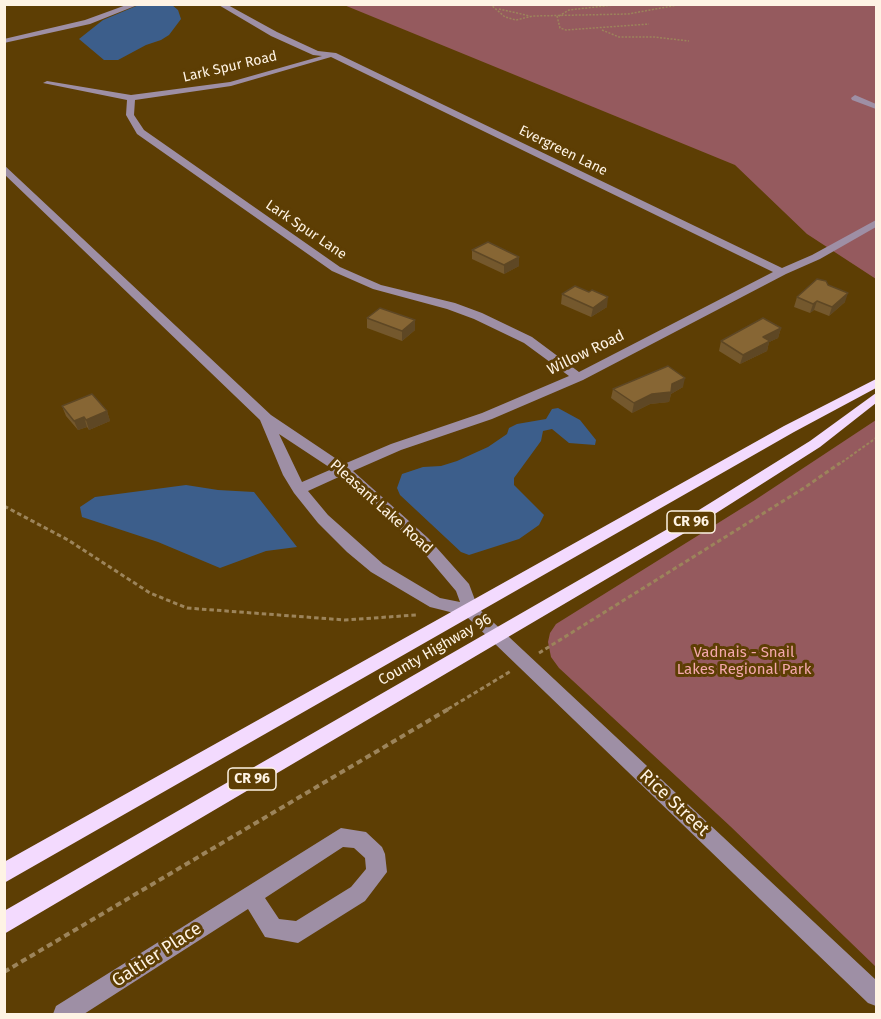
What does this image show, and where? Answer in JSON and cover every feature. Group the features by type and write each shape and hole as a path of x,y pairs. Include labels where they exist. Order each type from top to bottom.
{"main road":[{"name":"County Highway 96","path":"4,873 471,611 789,429 876,383"},
{"name":"County Highway 96","path":"4,922 499,636 704,514 815,444 876,397"}],"street":[{"path":"4,41 87,22 137,4"},
{"name":"Evergreen Lane","path":"220,4 300,46 316,53 333,55 782,272"},
{"path":"232,4 266,18"},
{"name":"Evergreen Lane","path":"320,45 333,55"},
{"name":"Lark Spur Road","path":"131,98 231,84 333,55"},
{"path":"47,83 131,98"},
{"name":"Lark Spur Lane","path":"131,98 130,115 141,132 336,269 377,287 451,306 503,327 539,348 578,377"},
{"path":"855,98 876,108"},
{"name":"Pleasant Lake Road","path":"4,168 266,418 344,471 423,542 463,588 471,611"},
{"name":"Willow Road","path":"299,489 396,447 487,416 578,377 782,272 816,257 876,223"},
{"name":"Pleasant Lake Road","path":"266,418 290,475 323,519 376,568 436,603 471,611"},
{"name":"Rice Street","path":"471,611 875,989"},
{"name":"Galtier Place","path":"64,1014 341,837 359,838 375,854 377,872 358,894 298,932 273,929 251,895"}],"path":[{"path":"490,4 510,20 522,20 533,16"},
{"path":"558,16 569,10 622,4"},
{"path":"497,8 533,16 558,16 628,14 678,5 737,4"},
{"path":"558,16 562,29 600,29 649,24"},
{"path":"600,29 619,38 654,37 689,41"},
{"path":"4,972 321,786 525,662 804,488 876,438"},
{"path":"4,506 68,540 150,593 187,608 345,620 416,615"}],"green space":[{"path":"344,5 876,5 876,279 807,234 735,165"},
{"name":"Vadnais - Snail Lakes Regional Park","path":"876,420 876,967 730,826 559,668 551,657 548,642 550,633 556,624 755,500"}],"water":[{"path":"141,4 172,5 178,10 181,19 169,35 118,60 104,60 79,39 103,20"},
{"path":"558,408 580,420 596,440 595,445 569,443 552,429 543,431 541,441 514,478 514,485 544,515 539,525 519,539 469,555 461,552 400,495 397,488 402,474 423,467 441,466 457,461 488,447 507,434 509,428 517,424 546,419 552,409"},
{"path":"186,485 254,492 297,547 266,551 220,568 158,542 82,517 80,507 95,497"}],"building":[{"path":"488,242 519,257 504,265 472,250"},
{"path":"817,279 826,281 828,285 848,293 832,307 817,301 813,304 797,297"},
{"path":"575,286 608,297 593,308 562,294"},
{"path":"380,308 415,320 402,331 367,318"},
{"path":"763,318 781,328 763,337 770,341 743,355 721,341"},
{"path":"668,366 685,378 672,384 671,392 652,394 634,403 613,389"},
{"path":"92,394 107,411 86,420 84,417 74,421 62,406"}]}
